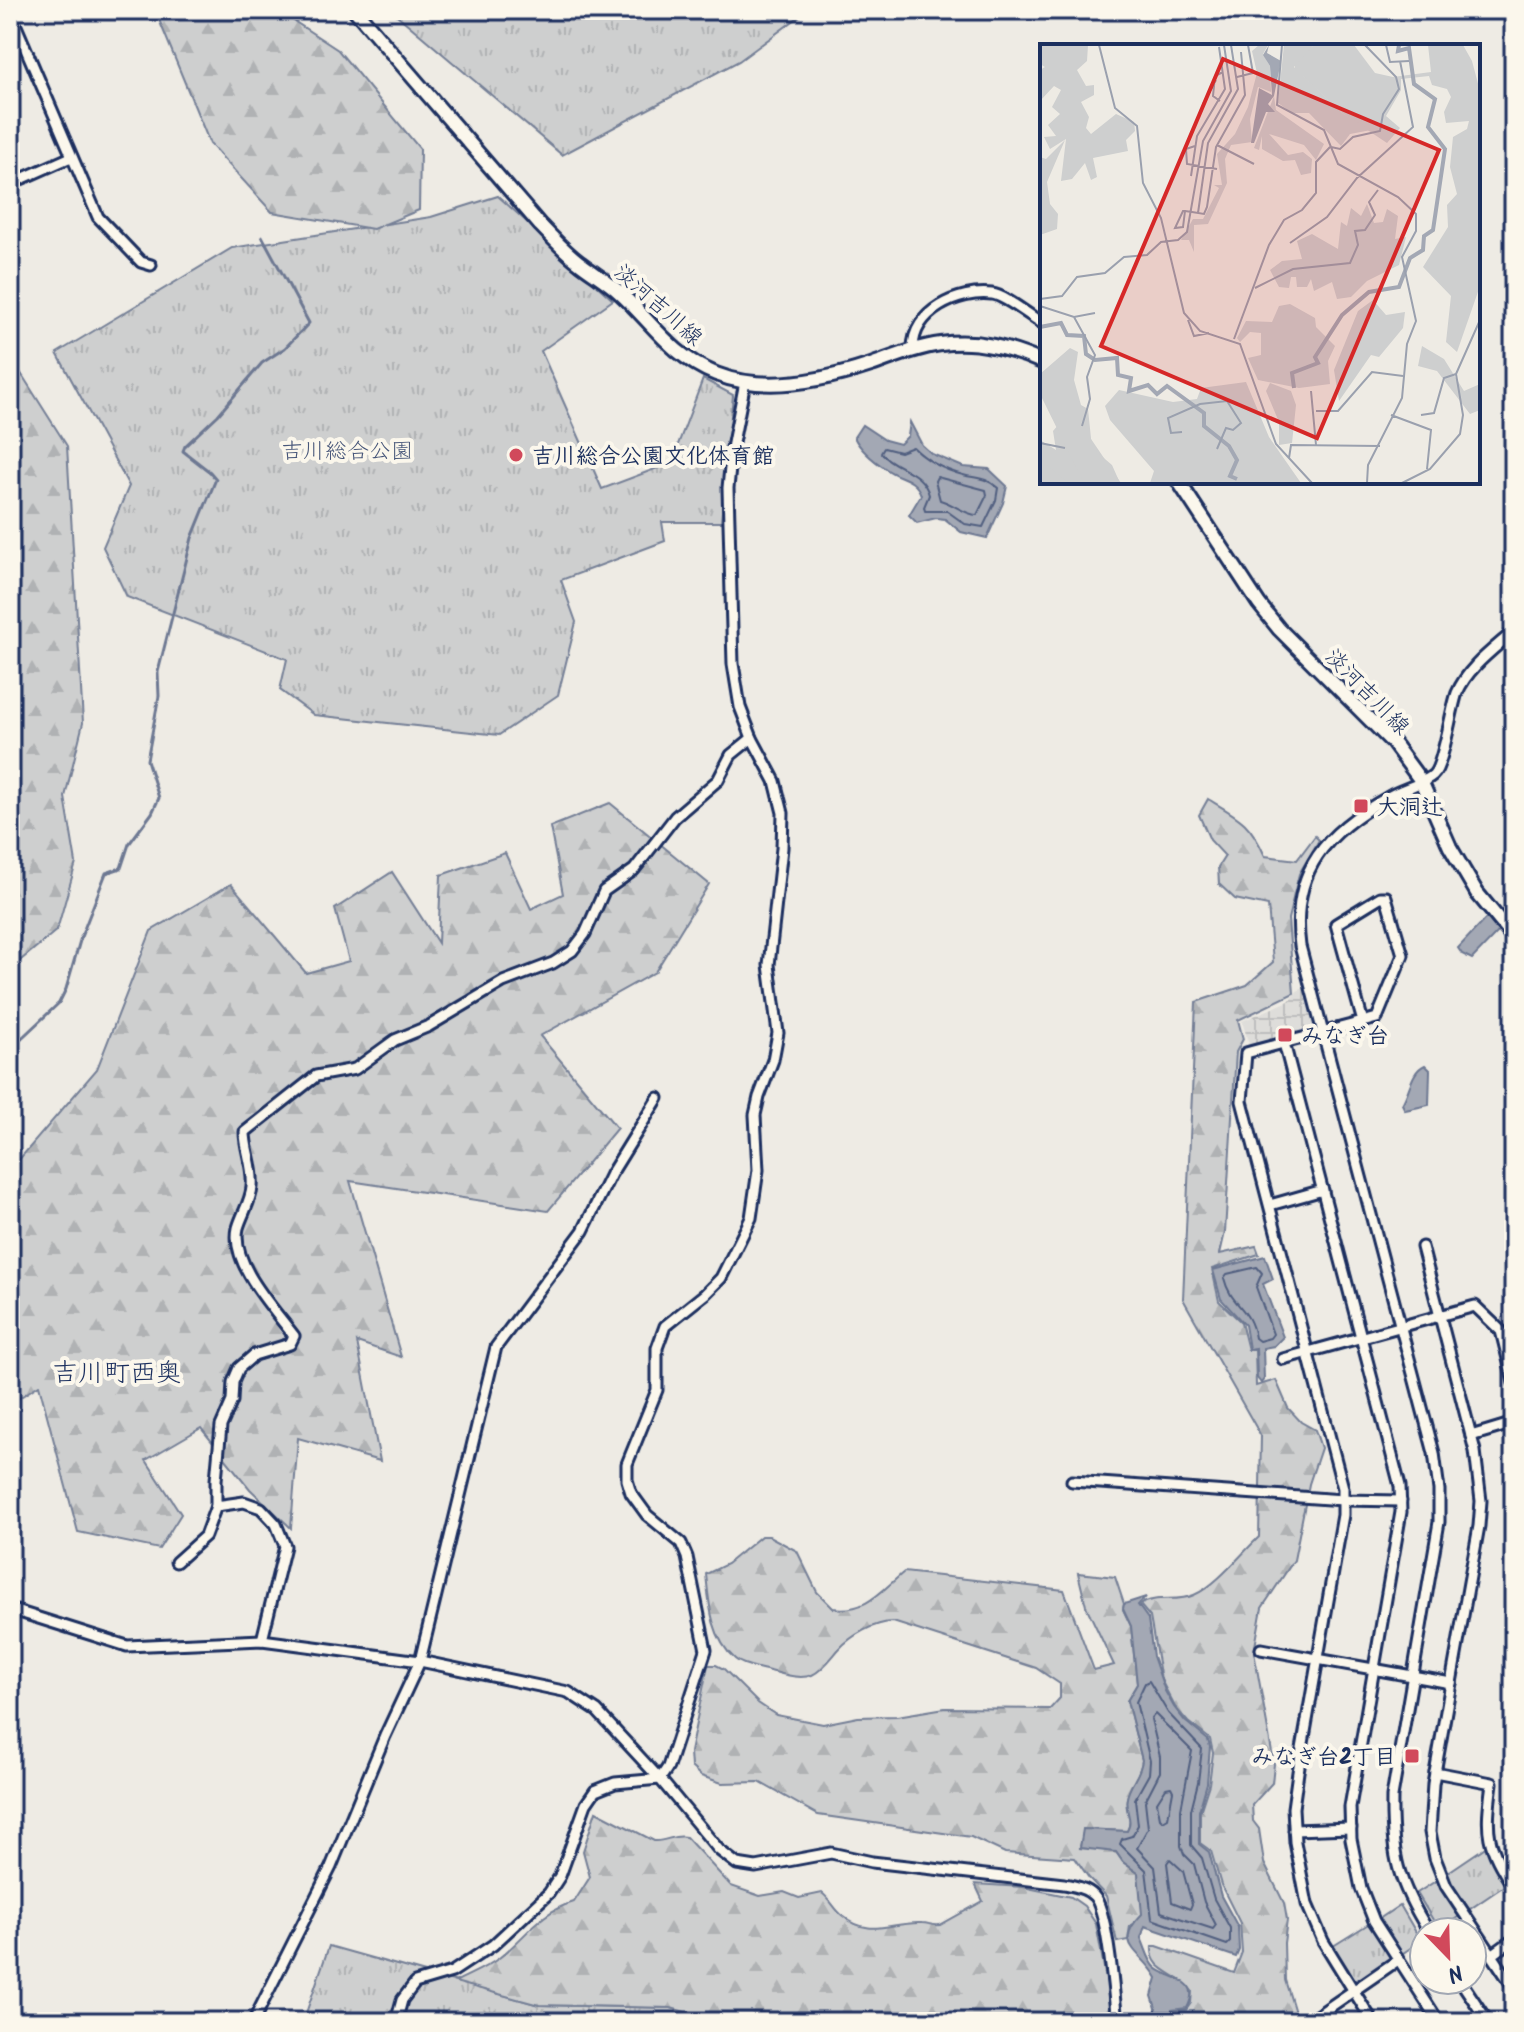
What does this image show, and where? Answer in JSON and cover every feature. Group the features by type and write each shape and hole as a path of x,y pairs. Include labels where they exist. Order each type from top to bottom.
{"main road":[{"name":"淡河吉川線","path":"355,10 540,225 567,252 616,289 684,358 719,375 745,382 770,383 820,378 943,344 995,345 1040,361"},
{"name":"淡河吉川線","path":"1180,484 1259,604 1393,743 1421,781 1462,869 1493,916 1514,938"}],"street":[{"path":"10,12 98,217 141,262 151,265"},
{"path":"10,184 71,157"},
{"path":"913,350 919,327 938,305 952,299 994,294 1040,322"},
{"path":"660,1779 668,1767 706,1650 687,1557 681,1543 647,1515 631,1493 627,1464 657,1390 657,1348 665,1326 721,1278 751,1218 758,1170 755,1115 773,1060 778,1033 769,965 783,830 781,800 740,707 734,675 728,488 745,382"},
{"path":"1420,1916 1401,1882 1391,1832 1392,1797 1439,1522 1439,1490 1434,1453 1298,928 1299,902 1305,883 1326,845 1347,821 1433,775 1438,769 1457,693 1466,677 1514,631"},
{"path":"176,1562 205,1536 216,1506 221,1426 232,1401 233,1382 239,1368 254,1355 290,1344 294,1336 249,1275 242,1257 237,1231 252,1190 251,1161 245,1132 316,1076 355,1069 395,1040 429,1026 503,982 553,963 572,951 585,934 604,891 634,870 675,817 718,780 731,755 752,738"},
{"path":"1363,1022 1336,924 1380,897 1386,897 1403,955 1377,1018 1363,1022 1323,1033 1246,1053 1242,1101 1340,1470 1343,1500 1293,1808 1299,1871 1307,1904 1323,1941 1373,2022"},
{"path":"1284,1043 1400,1486 1399,1527 1350,1807 1354,1862 1374,1921 1439,2022"},
{"path":"253,2022 331,1867 420,1661 496,1347 583,1231 611,1174 658,1098"},
{"path":"1270,1205 1323,1190"},
{"path":"1422,1247 1471,1436 1481,1497 1430,1809 1435,1858 1446,1886 1514,1988"},
{"path":"1283,1359 1475,1306 1501,1331 1514,1383"},
{"path":"1471,1436 1514,1423"},
{"path":"1072,1481 1343,1500 1401,1501"},
{"path":"216,1506 244,1502 261,1508 276,1524 285,1546 262,1640"},
{"path":"10,1609 127,1646 230,1639 262,1640 420,1661 568,1692 597,1711 660,1779 719,1850 737,1864 756,1867 831,1853 872,1862 1064,1884 1085,1890 1095,1897 1104,1919 1117,2022"},
{"path":"1261,1649 1451,1683"},
{"path":"1435,1772 1492,1783 1486,1824 1488,1836 1513,1886"},
{"path":"396,2022 402,2000 415,1983 452,1972 493,1945 549,1893 560,1876 586,1804 595,1791 615,1783 660,1779"},
{"path":"1294,1830 1351,1828"},
{"path":"1492,1955 1514,1939"},
{"path":"1308,2022 1398,1960"},
{"path":"1471,1996 1488,2022"}],"shaded area":[{"path":"1304,988 1314,1026 1311,1031 1250,1048 1242,1021 1289,1001"}],"green space":[{"path":"155,10 277,10 338,50 420,149 419,210 373,229 272,212 210,144"},
{"path":"391,10 808,10 739,61 562,155"},
{"name":"吉川総合公園","path":"498,196 613,300 541,351 602,489 671,463 703,379 733,395 721,522 662,522 665,541 561,580 576,622 558,695 499,735 314,715 280,690 287,659 127,597 103,547 129,486 57,353 232,248 431,217"},
{"path":"10,356 67,446 83,723 65,797 76,863 57,930 10,969"},
{"path":"1208,799 1243,822 1265,856 1297,860 1315,836 1319,840 1299,874 1288,919 1294,993 1238,1020 1243,1039 1236,1052 1225,1232 1220,1254 1256,1246 1259,1254 1212,1269 1219,1301 1241,1322 1248,1350 1255,1350 1256,1386 1276,1380 1288,1408 1301,1422 1315,1430 1321,1448 1309,1484 1294,1560 1262,1608 1254,1652 1274,1764 1272,1783 1252,1805 1253,1821 1259,1829 1264,1863 1284,1903 1287,1920 1285,1980 1297,2019 1293,2022 1179,2022 1172,2015 1174,2010 1186,2010 1191,2003 1192,1991 1160,1967 1152,1946 1234,1973 1242,1952 1240,1923 1221,1885 1211,1851 1200,1843 1200,1812 1209,1784 1213,1753 1210,1739 1175,1707 1161,1680 1150,1617 1140,1605 1153,1600 1187,1597 1202,1591 1259,1537 1261,1436 1183,1299 1196,1002 1247,985 1273,962 1268,906 1235,899 1219,884 1218,867 1225,856 1210,840 1199,815"},
{"path":"610,803 709,884 655,972 540,1036 617,1128 548,1211 350,1181 401,1357 357,1342 380,1461 298,1438 291,1528 250,1489 201,1428 146,1460 181,1514 159,1549 78,1532 39,1385 10,1404 10,1170 97,1069 151,931 231,884 306,973 349,961 335,909 392,872 438,943 441,875 505,853 531,909 563,894 550,827"},
{"path":"761,1536 769,1536 797,1551 817,1592 833,1608 845,1609 864,1604 904,1572 1064,1590 1094,1670 1114,1665 1086,1606 1078,1573 1115,1577 1131,1626 1137,1684 1127,1701 1142,1760 1127,1798 1130,1822 1127,1831 1084,1829 1080,1847 1116,1852 1123,1862 1138,1873 1143,1915 1130,1926 1128,1940 1117,1942 1106,1896 1075,1858 1005,1853 971,1837 818,1815 759,1782 722,1783 701,1776 691,1767 690,1752 708,1665 724,1669 758,1703 776,1715 823,1724 945,1708 1050,1709 1060,1698 1060,1684 1036,1668 893,1622 878,1624 856,1635 812,1675 796,1677 738,1661 727,1651 716,1631 706,1574 727,1564"},
{"path":"596,1811 654,1841 686,1837 731,1886 760,1896 784,1892 799,1898 822,1893 843,1916 863,1927 911,1923 940,1925 983,1901 975,1884 1023,1887 1071,1897 1084,1906 1096,1924 1114,2022 721,2022 671,2008 539,2005 455,1982 494,1962 542,1918 574,1902 590,1877 583,1851"},
{"path":"1487,1846 1507,1884 1467,1911 1444,1875"},
{"path":"1439,1879 1461,1915 1431,1916 1417,1893"},
{"path":"1400,1905 1408,1919 1408,1950 1400,1955 1379,1919"},
{"path":"1370,1923 1393,1959 1353,1986 1330,1948"},
{"path":"329,1946 539,2005 671,2008 721,2022 303,2022"}],"water":[{"path":"910,422 922,445 932,454 963,467 989,469 1007,486 987,538 961,532 945,519 917,523 909,515 921,495 918,489 872,459 854,437 862,425 885,440 900,444 908,436"},
{"path":"1487,917 1499,931 1472,959 1462,954 1458,948"},
{"path":"1425,1065 1430,1070 1429,1105 1405,1110 1402,1104 1411,1082"},
{"path":"1265,1256 1273,1279 1263,1284 1283,1337 1274,1346 1263,1348 1264,1379 1261,1383 1257,1378 1256,1348 1249,1349 1245,1325 1221,1299 1213,1270"},
{"path":"1146,1597 1138,1605 1148,1619 1153,1656 1165,1691 1185,1721 1208,1740 1210,1747 1207,1783 1199,1811 1199,1844 1209,1852 1221,1896 1238,1927 1239,1950 1236,1957 1145,1926 1141,1938 1153,1965 1183,1981 1191,1991 1187,2008 1172,2010 1171,2016 1178,2022 1155,2022 1156,2008 1152,1996 1157,1978 1129,1941 1129,1933 1142,1914 1138,1873 1123,1862 1116,1852 1080,1848 1083,1829 1127,1831 1129,1827 1127,1798 1142,1760 1127,1701 1137,1684 1131,1626 1123,1609 1124,1604"}],"waterway":[{"path":"10,1049 59,1003 106,873 121,868 129,844 159,798 147,760 159,696 158,672 192,538 216,479 183,451 185,446 218,415 262,363 285,348 309,323 262,236"}],"place":[{"name":"吉川総合公園文化体育館","path":"516,455"},
{"name":"大洞辻","path":"1361,806"},
{"name":"みなぎ台","path":"1285,1035"},
{"name":"みなぎ台2丁目","path":"1412,1756"}],"district":[{"name":"吉川町西奥","path":"117,1372"}]}
